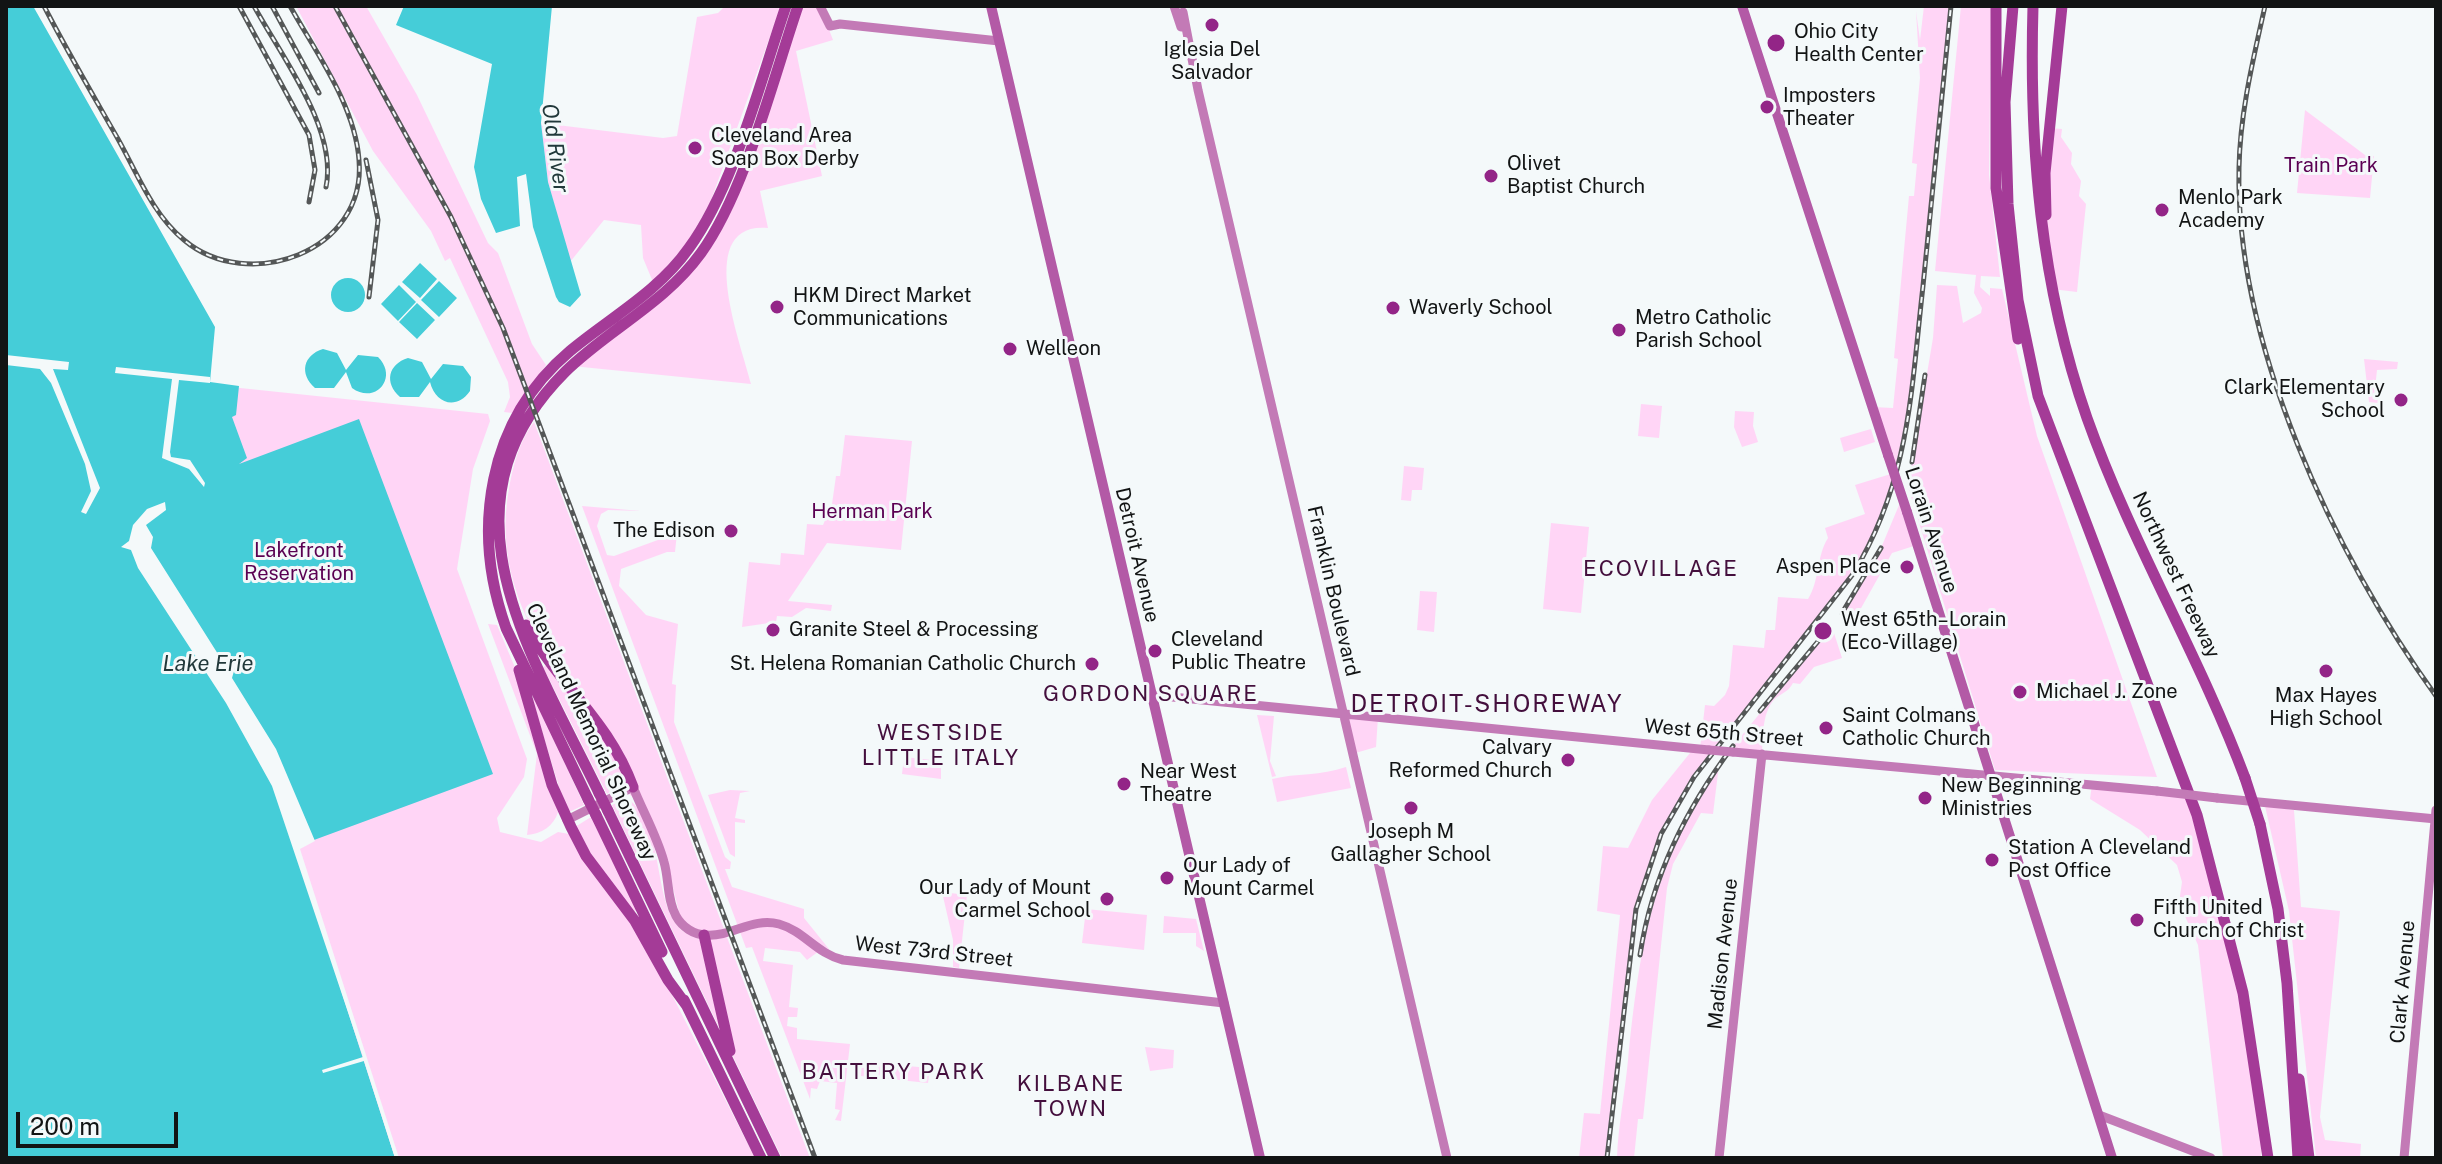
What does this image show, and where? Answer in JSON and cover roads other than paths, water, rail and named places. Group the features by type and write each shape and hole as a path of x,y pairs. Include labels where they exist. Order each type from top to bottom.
{"highway":[{"name":"Cleveland Memorial Shoreway","path":"594,796 506,628 491,580 487,530 492,481 508,434 527,400 552,369 658,284 700,232 725,180 786,6"},
{"name":"Cleveland Memorial Shoreway","path":"761,1158 687,1006 516,619 499,552 504,484 524,428 542,399 567,370 663,295 703,249 731,197 798,6"},
{"path":"1996,6 1994,145 2014,299 2038,396 2197,815 2243,993 2268,1158"},
{"path":"2009,269 2005,102 2013,6"},
{"name":"Northwest Freeway","path":"2033,6 2033,159 2056,308 2070,364 2106,467 2217,702 2260,824 2278,909 2298,1158"},
{"path":"2048,266 2045,173 2062,6"},
{"path":"499,552 518,606 537,644 610,737 633,787"},
{"path":"506,628 552,785 567,820 586,856 630,913 668,980 687,1006"},
{"name":"Cleveland Memorial Shoreway","path":"602,813 775,1158"},
{"path":"704,935 725,1036 747,1100"},
{"path":"2289,1016 2309,1158"},
{"path":"2261,1158 2262,1105"}],"main road":[{"name":"Detroit Avenue","path":"991,6 1260,1158"},
{"name":"Lorain Avenue","path":"1742,6 2112,1158"}],"street":[{"path":"820,6 830,26 840,24 999,41"},
{"name":"Franklin Boulevard","path":"1179,9 1447,1158"},
{"name":"West 65th Street","path":"1152,695 2436,818"},
{"name":"Madison Avenue","path":"1719,1158 1762,754"},
{"path":"567,820 633,787 662,857 675,914 688,929 704,935"},
{"name":"Clark Avenue","path":"2404,1158 2436,810"},
{"name":"West 73rd Street","path":"704,935 770,922 790,928 823,953 843,960 1224,1003"},
{"path":"2099,1115 2211,1158"},
{"path":"1252,1158 1257,1145"}],"water":[{"name":"Lake Erie","path":"6,6 33,6 215,327 210,382 239,386 236,415 232,417 247,458 239,464 359,419 493,774 295,847 395,1158 6,1158"},
{"path":"404,6 552,6 541,123 548,182 581,295 570,307 556,297 533,227 526,174 517,177 520,226 496,233 481,199 474,167 492,64 396,25"},
{"path":"420,263 437,279 420,298 402,282"},
{"path":"348,278 360,283 365,295 360,307 348,312 336,307 331,295 336,283"},
{"path":"439,281 457,298 439,317 421,300"},
{"path":"399,285 416,302 398,321 381,304"},
{"path":"417,303 435,320 417,339 399,322"},
{"path":"323,349 337,353 346,370 358,355 378,357 386,373 382,387 369,393 361,392 352,388 346,372 334,388 315,388 305,371 307,360"},
{"path":"408,358 422,362 431,379 443,364 463,366 471,377 470,391 459,401 447,402 436,395 430,382 419,397 400,397 392,386 390,374 396,365"}],"railway":[{"path":"44,6 146,193 163,218 184,240 210,256 239,263 270,263 298,255 324,240 344,219 356,192 359,160 350,119 333,80 290,6"},
{"path":"239,6 309,135 315,170 309,202"},
{"path":"254,6 316,117 324,141 326,187"},
{"path":"272,6 319,93"},
{"path":"335,6 451,217 503,328 815,1158"},
{"path":"1607,1158 1636,909 1661,834 1694,777 1853,574 1872,539 1897,469 1911,398 1951,6"},
{"path":"2265,6 2245,107 2239,168 2242,235 2254,305 2273,375 2298,445 2328,513 2362,579 2436,696"},
{"path":"366,160 378,220 369,297"},
{"path":"1912,462 1925,375"},
{"path":"1842,613 1881,548"},
{"path":"1760,711 1830,627"},
{"path":"1640,955 1653,898 1673,844 1700,794 1733,746"}],"place":[{"name":"Iglesia Del Salvador","path":"1212,25"},
{"name":"Ohio City Health Center","path":"1776,43"},
{"name":"Imposters Theater","path":"1767,107"},
{"name":"Cleveland Area Soap Box Derby","path":"695,148"},
{"name":"Olivet Baptist Church","path":"1491,176"},
{"name":"Menlo Park Academy","path":"2162,210"},
{"name":"HKM Direct Market Communications","path":"777,307"},
{"name":"Waverly School","path":"1393,308"},
{"name":"Metro Catholic Parish School","path":"1619,330"},
{"name":"Welleon","path":"1010,349"},
{"name":"Clark Elementary School","path":"2401,400"},
{"name":"The Edison","path":"731,531"},
{"name":"Aspen Place","path":"1907,567"},
{"name":"Granite Steel & Processing","path":"773,630"},
{"name":"West 65th–Lorain (Eco-Village)","path":"1823,631"},
{"name":"Cleveland Public Theatre","path":"1155,651"},
{"name":"St. Helena Romanian Catholic Church","path":"1092,664"},
{"name":"Max Hayes High School","path":"2326,671"},
{"name":"Michael J. Zone","path":"2020,692"},
{"name":"Saint Colmans Catholic Church","path":"1826,728"},
{"name":"Calvary Reformed Church","path":"1568,760"},
{"name":"Near West Theatre","path":"1124,784"},
{"name":"New Beginning Ministries","path":"1925,798"},
{"name":"Joseph M Gallagher School","path":"1411,808"},
{"name":"Station A Cleveland Post Office","path":"1992,860"},
{"name":"Our Lady of Mount Carmel","path":"1167,878"},
{"name":"Our Lady of Mount Carmel School","path":"1107,899"},
{"name":"Fifth United Church of Christ","path":"2137,920"}],"district":[{"name":"ECOVILLAGE","path":"1661,569"},
{"name":"GORDON SQUARE","path":"1151,694"},
{"name":"DETROIT-SHOREWAY","path":"1487,705"},
{"name":"WESTSIDE LITTLE ITALY","path":"941,746"},
{"name":"BATTERY PARK","path":"894,1072"},
{"name":"KILBANE TOWN","path":"1071,1096"}],"water label":[{"name":"Old River","path":"555,148"}],"park label":[{"name":"Train Park","path":"2331,166"},
{"name":"Herman Park","path":"872,512"},
{"name":"Lakefront Reservation","path":"299,562"}]}
